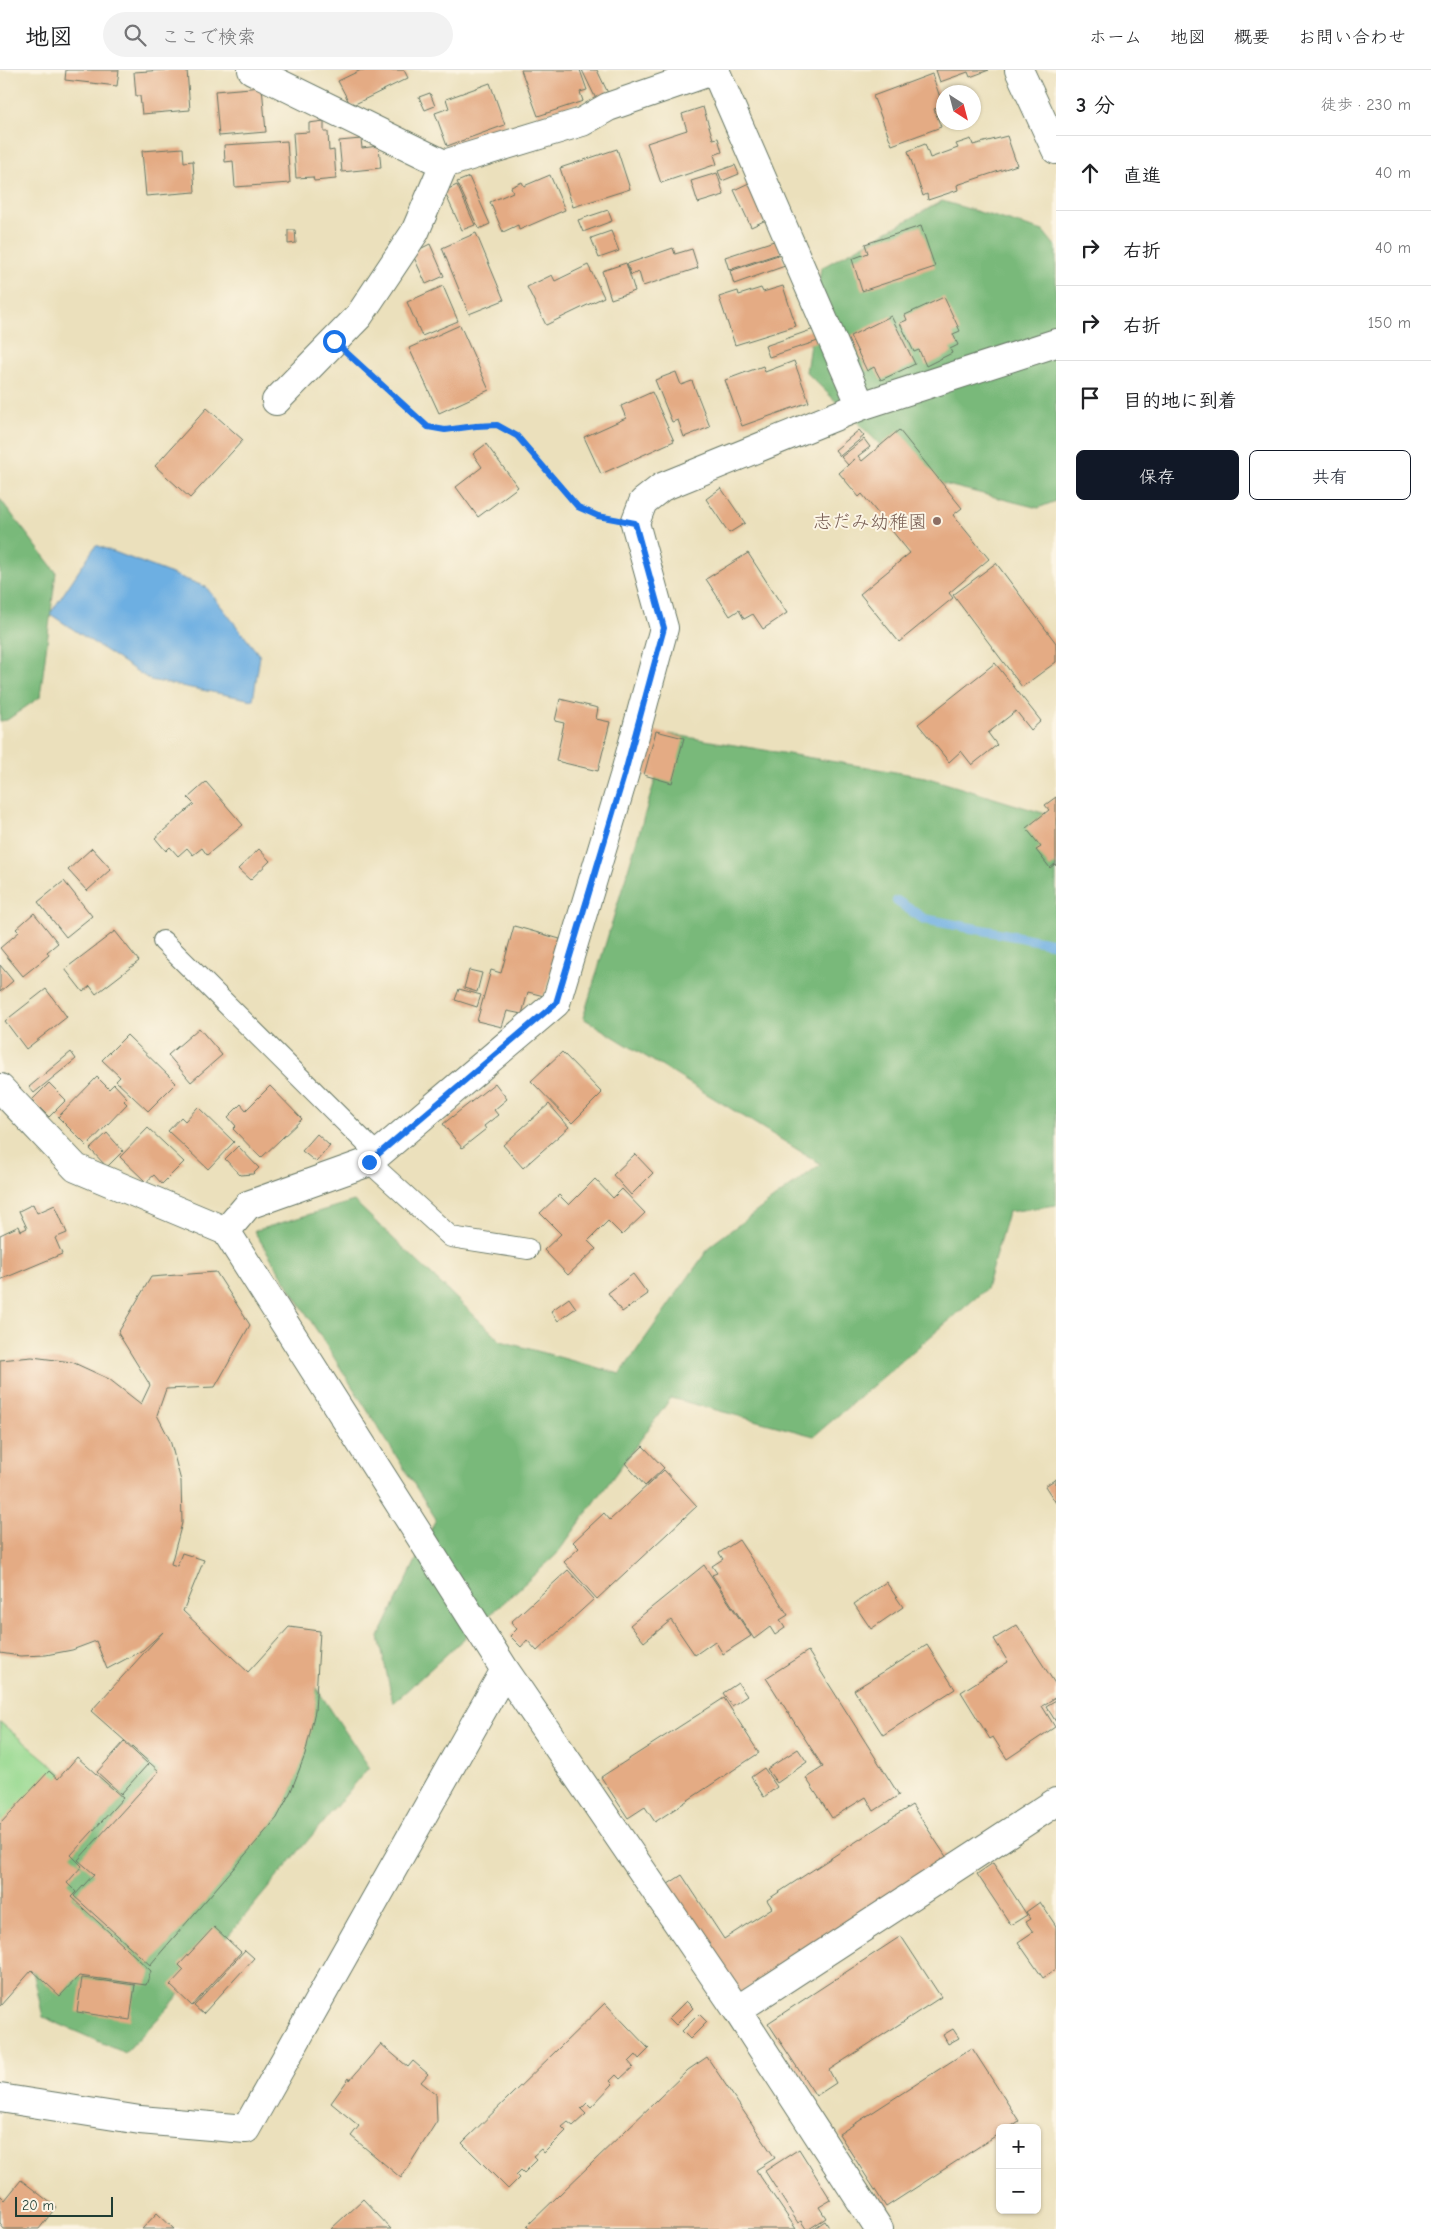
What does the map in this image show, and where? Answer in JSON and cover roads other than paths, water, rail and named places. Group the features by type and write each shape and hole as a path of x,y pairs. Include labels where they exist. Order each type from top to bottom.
{"street":[{"path":"252,70 444,164 582,122 608,107 715,70 861,406"},
{"path":"1019,70 1056,150"},
{"path":"276,401 359,316 415,232 444,164"},
{"path":"226,1232 248,1205 373,1158 556,1003 624,776 664,628 635,523 643,502 662,487 861,406 1056,343"},
{"path":"0,1088 76,1168 226,1232 505,1670 737,2010 879,2229"},
{"path":"0,2098 140,2120 246,2130 505,1670"},
{"path":"737,2010 1056,1802"}],"lane":[{"path":"163,941 451,1237 528,1248"}],"water":[{"path":"96,545 206,587 260,656 253,700 150,680 50,614"}],"waterway":[{"path":"897,901 924,919 1056,944"}],"place":[{"name":"志だみ幼稚園","path":"937,521"}]}
